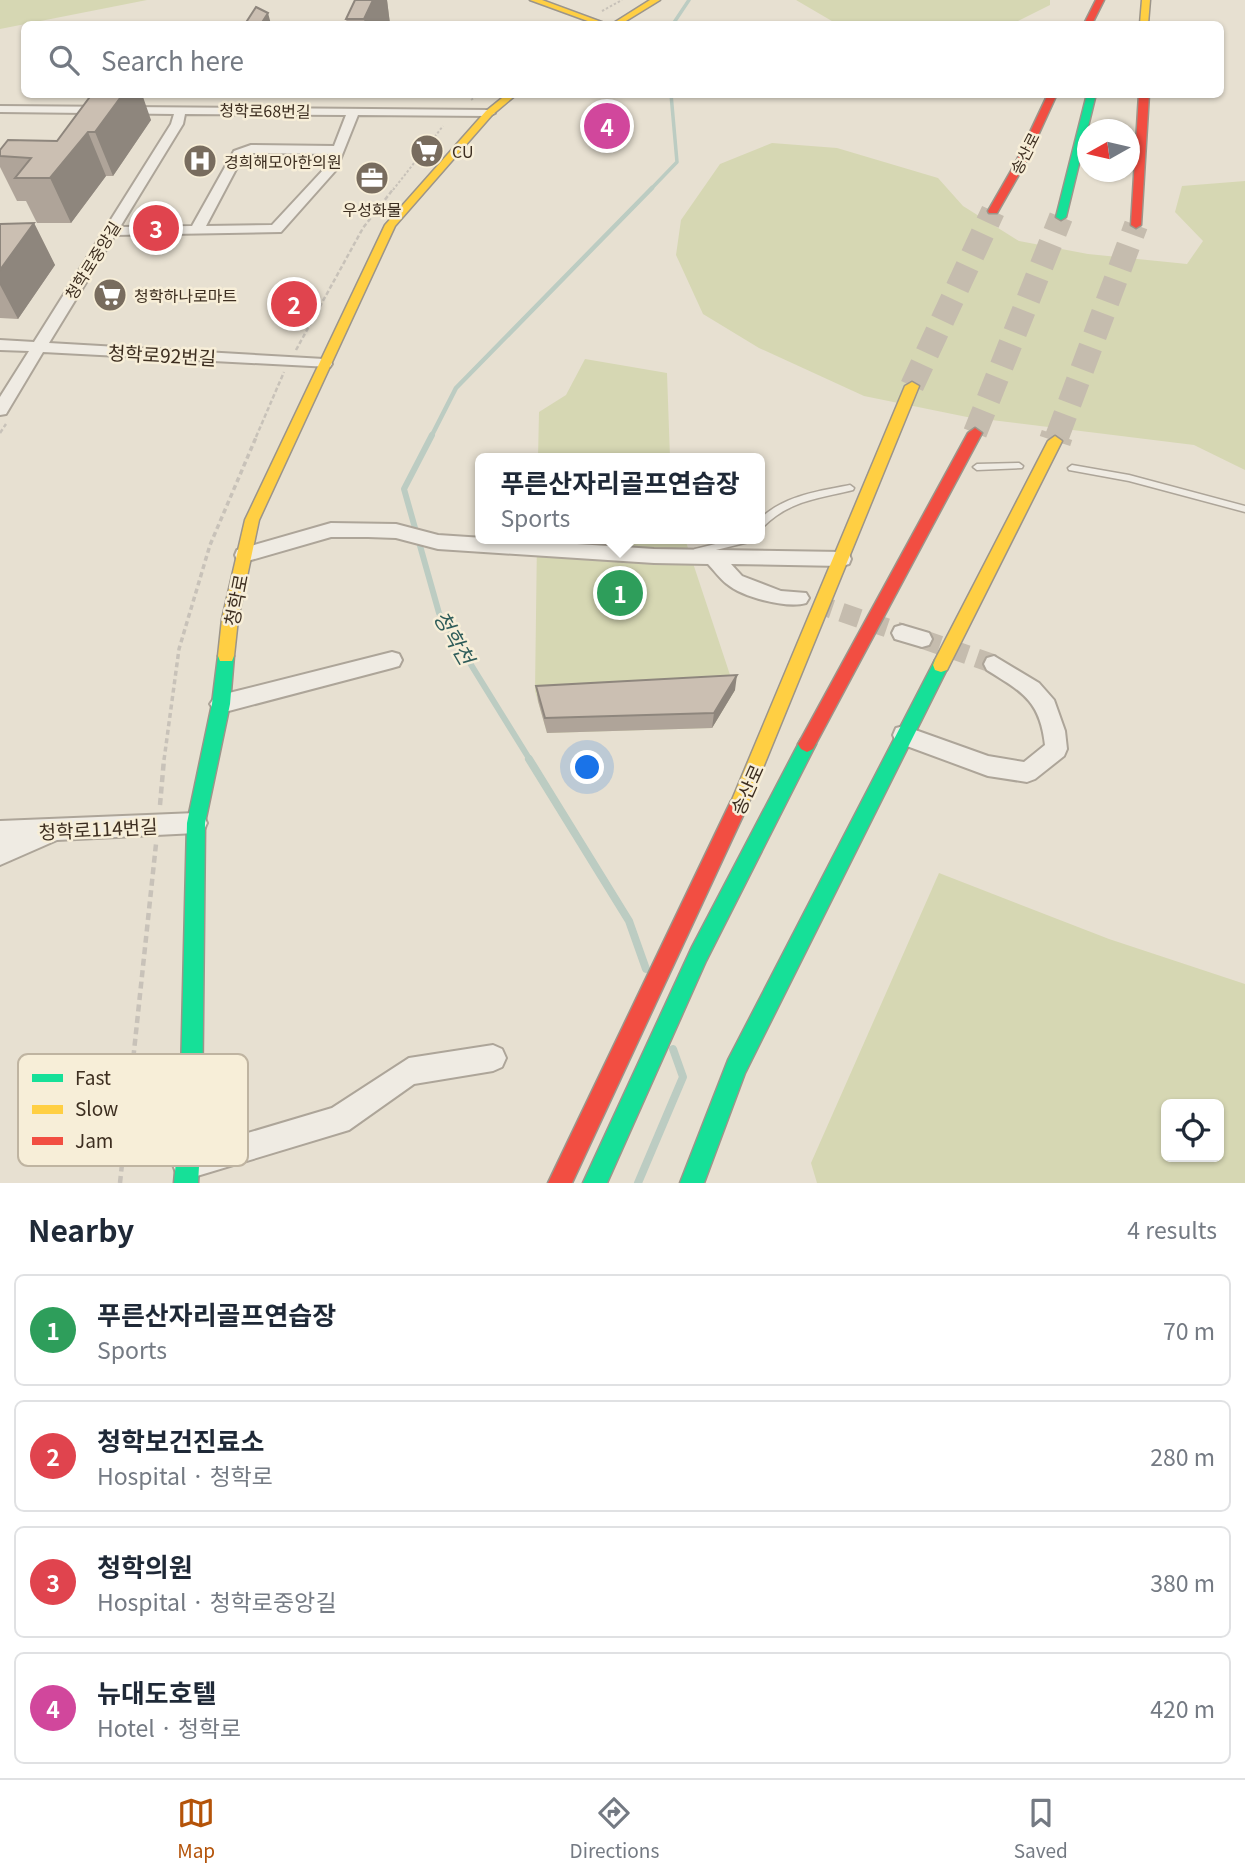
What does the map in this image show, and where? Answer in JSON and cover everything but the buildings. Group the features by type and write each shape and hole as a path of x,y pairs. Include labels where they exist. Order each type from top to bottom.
{"main road":[{"path":"534,0 594,21"},
{"path":"621,21 656,0"},
{"path":"1090,21 1100,0"},
{"path":"1144,21 1146,0"},
{"name":"청학로","path":"192,1054 197,823 221,704 230,619 252,520 390,226 489,113 508,98"},
{"name":"송산로","path":"993,211 1020,164 1052,98"},
{"path":"1061,217 1091,98"},
{"path":"1136,225 1144,98"},
{"name":"송산로","path":"560,1183 752,778 912,386"},
{"name":"송산로","path":"595,1183 699,954 824,710 975,433"},
{"path":"692,1183 736,1068 1055,441"}],"street":[{"name":"청학로68번길","path":"0,109 489,113"},
{"name":"청학로중앙길","path":"0,410 177,124 181,109"},
{"path":"177,124 214,110"},
{"path":"110,231 276,229 330,170 354,111"},
{"path":"197,230 238,154 251,149 338,150"},
{"name":"청학로92번길","path":"0,345 324,364"},
{"path":"244,555 331,530 396,531 438,542 678,556 842,559"},
{"path":"712,556 735,582 780,598 799,598"},
{"path":"902,634 922,639"},
{"path":"221,704 392,660"},
{"path":"904,735 988,766 1027,772 1056,749 1054,718 1038,692 994,664"},
{"name":"청학로114번길","path":"0,832 197,823"},
{"path":"0,854 57,831"},
{"path":"248,1153 339,1121 410,1070 493,1058"},
{"path":"187,1174 210,1166"}],"lane":[{"path":"977,467 1019,466"},
{"path":"1072,468 1129,478 1245,509"},
{"path":"765,519 769,514 808,496 850,488"},
{"path":"678,556 728,544"}],"green space":[{"path":"0,0 147,0 41,21 21,21 21,25 0,29"},
{"path":"796,0 1050,0 1050,5 1018,21 832,21"},
{"path":"772,143 837,148 938,178 963,206 1019,241 1088,254 1187,264 1203,241 1175,212 1182,186 1245,181 1245,470 1194,445 967,417 864,396 759,348 703,314 676,255 681,220 720,164"},
{"path":"585,359 667,373 670,453 538,453 539,412 566,395"},
{"path":"537,544 687,544 735,690 712,728 547,733 535,691"},
{"path":"939,873 1109,939 1245,984 1245,1183 817,1183 811,1163"}],"waterway":[{"name":"청학천","path":"675,21 689,0"},
{"name":"청학천","path":"650,190 677,162 671,98"},
{"name":"청학천","path":"431,437 456,388 652,188"},
{"name":"청학천","path":"432,435 404,489 439,613 530,760"},
{"name":"청학천","path":"529,759 629,921 646,969"},
{"name":"청학천","path":"638,1183 683,1077 673,1049"}],"tunnel":[{"path":"912,386 993,211"},
{"path":"975,433 1061,217"},
{"path":"1057,437 1136,225"},
{"path":"1055,441 1057,435"},
{"path":"814,603 902,633"},
{"path":"922,639 994,664"}],"traffic: fast":[{"path":"1061,217 1091,98"},
{"path":"192,1054 196,823 221,704 226,656"},
{"path":"692,1183 736,1068 941,665"},
{"path":"595,1183 699,954 807,744"},
{"path":"186,1183 187,1166"}],"traffic: slow":[{"path":"534,0 594,21"},
{"path":"621,21 656,0"},
{"path":"1144,21 1146,0"},
{"path":"226,656 230,619 252,520 390,225 489,113 508,98"},
{"path":"738,807 912,386"},
{"path":"941,665 1055,441"}],"traffic: jam":[{"path":"1090,21 1100,0"},
{"path":"993,211 1020,164 1051,98"},
{"path":"1136,225 1144,98"},
{"path":"807,744 975,433"},
{"path":"560,1183 738,807"}],"place":[{"name":"뉴대도호텔","path":"607,126"},
{"name":"CU","path":"427,151"},
{"name":"경희해모아한의원","path":"200,161"},
{"name":"우성화물","path":"372,178"},
{"name":"청학의원","path":"156,228"},
{"name":"청학하나로마트","path":"110,295"},
{"name":"청학보건진료소","path":"294,304"},
{"name":"푸른산자리골프연습장","path":"620,593"}]}
